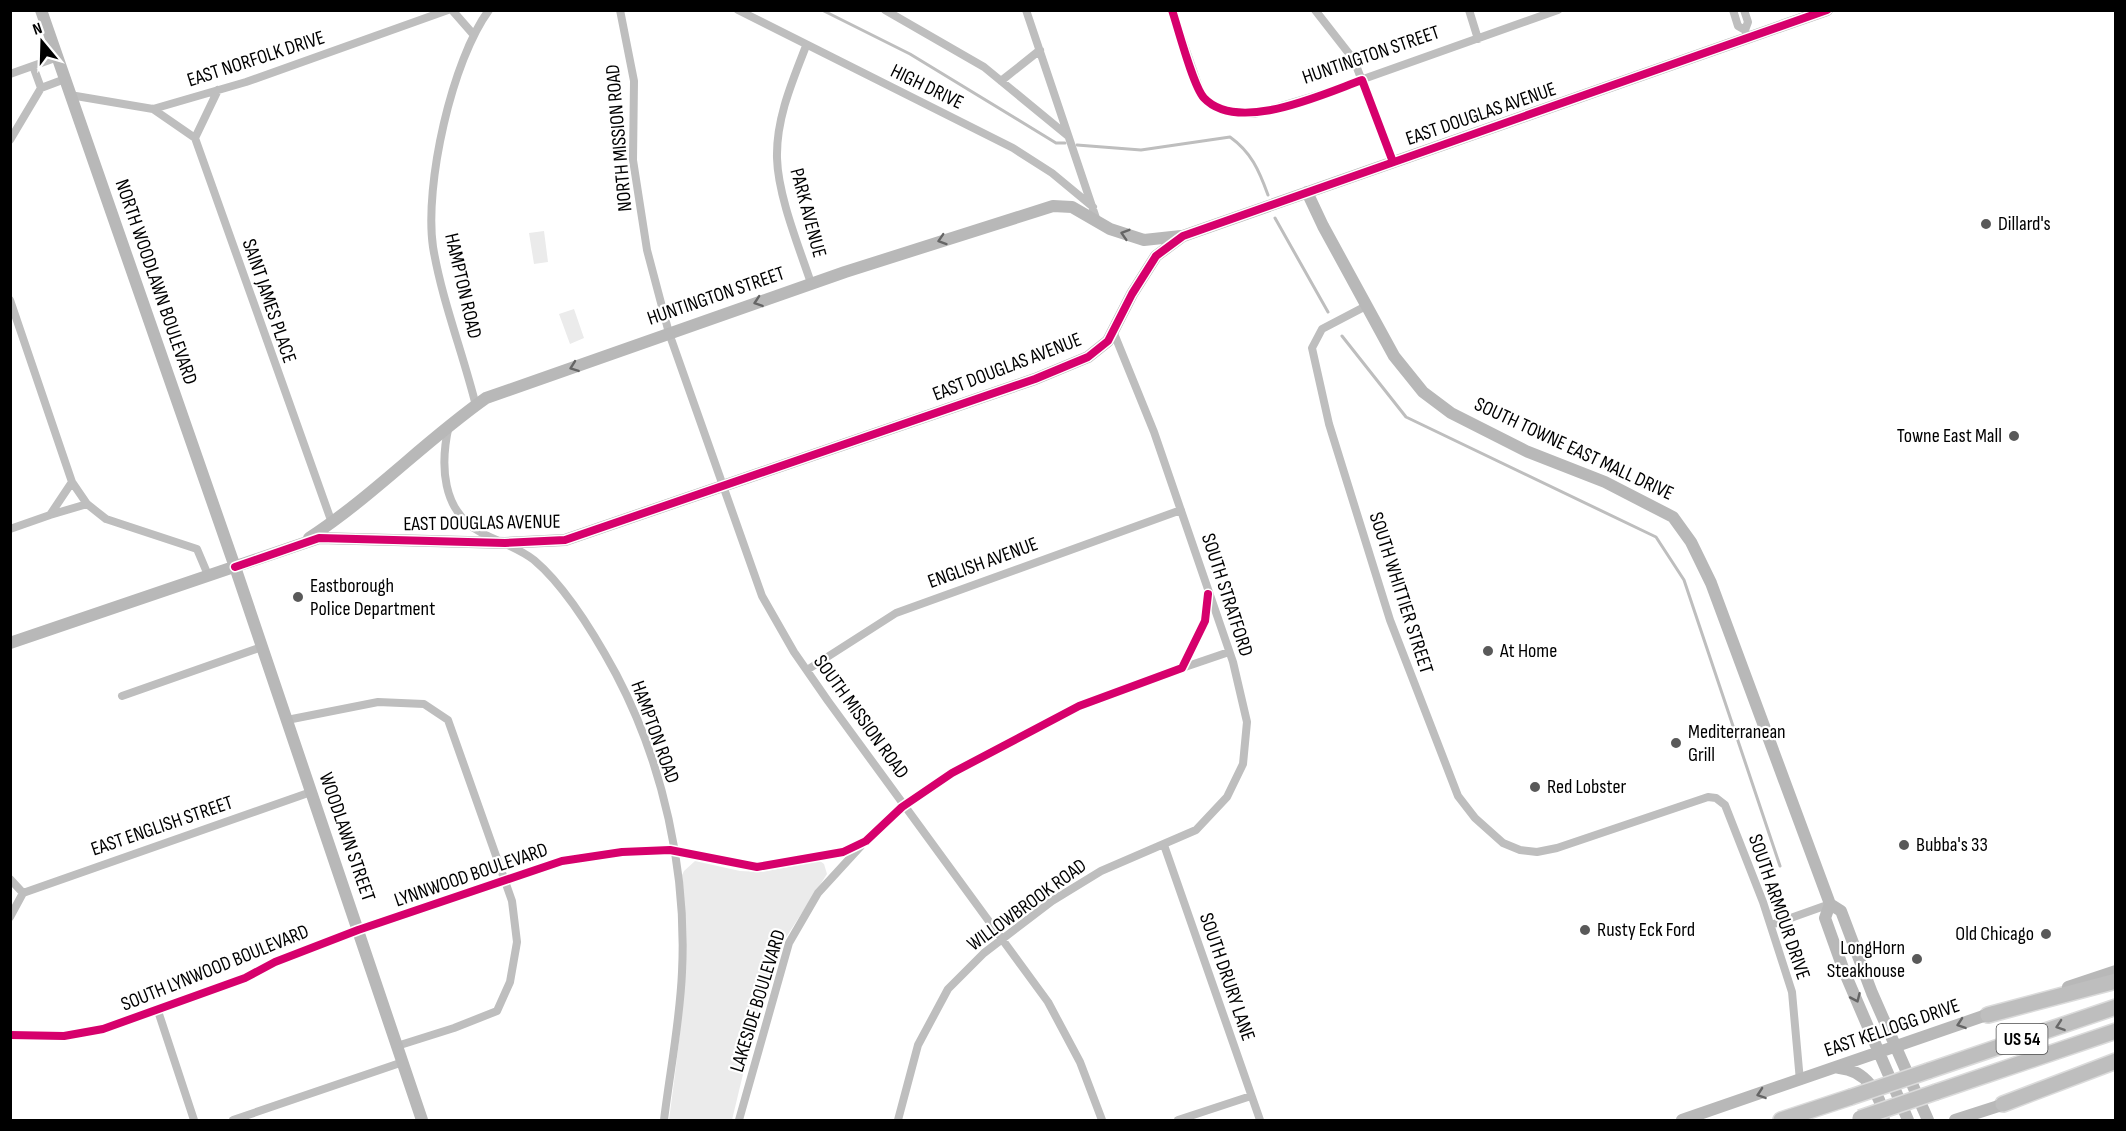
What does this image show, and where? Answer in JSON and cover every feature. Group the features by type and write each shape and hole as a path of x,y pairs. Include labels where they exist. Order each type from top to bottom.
{"highway":[{"path":"1988,1015 2115,981"},
{"name":"US 54","path":"1780,1120 2115,1007"},
{"name":"US 54","path":"1857,1119 2115,1030"},
{"path":"2003,1104 2115,1061"}],"street":[{"name":"NORTH WOODLAWN BOULEVARD","path":"41,10 235,567"},
{"path":"450,10 473,34"},
{"name":"EAST NORFOLK DRIVE","path":"70,95 153,109 218,90 450,10"},
{"name":"HAMPTON ROAD","path":"476,406 433,245 434,175 451,95 473,34 489,10"},
{"name":"NORTH MISSION ROAD","path":"620,10 634,81 633,160 643,228 669,333"},
{"name":"HIGH DRIVE","path":"738,10 1013,148 1052,173 1092,207"},
{"path":"885,10 984,67 1068,136"},
{"path":"1026,10 1097,222"},
{"name":"HUNTINGTON STREET","path":"1172,10 1202,96 1214,106 1229,111 1255,114 1362,80 1558,10"},
{"path":"1315,10 1354,60 1393,162"},
{"path":"1469,10 1478,39"},
{"path":"1733,10 1738,26 1747,34"},
{"path":"1744,10 1748,22 1747,34"},
{"name":"EAST DOUGLAS AVENUE","path":"10,643 319,538 504,543 565,540 1035,379 1088,357 1108,341 1132,294 1156,256 1183,236 1747,34 1827,10"},
{"name":"PARK AVENUE","path":"806,46 782,111 777,159 788,212 811,283"},
{"path":"1001,81 1040,50"},
{"path":"10,74 58,57"},
{"path":"33,66 41,87"},
{"path":"10,140 41,87 65,79"},
{"path":"153,109 195,138 218,90"},
{"name":"SAINT JAMES PLACE","path":"195,138 332,523"},
{"name":"SOUTH TOWNE EAST MALL DRIVE","path":"1307,192 1394,356 1423,392 1451,413 1526,451 1605,482 1673,517 1691,542 1711,583 1830,904 1841,911 1928,1120"},
{"name":"HUNTINGTON STREET","path":"301,543 332,523 449,425 486,398 811,283 1043,207 1072,207 1110,229 1144,240 1183,236"},
{"path":"10,300 72,482 87,504 106,519 197,549 208,575"},
{"name":"SOUTH WHITTIER STREET","path":"1366,306 1322,329 1312,348 1329,424 1390,620 1458,796 1475,818 1503,843 1528,851 1557,848 1704,798"},
{"name":"SOUTH STRATFORD","path":"1113,332 1154,432 1181,510 1229,652 1247,722 1243,764 1227,797 1218,810 1196,830 1164,845"},
{"name":"SOUTH MISSION ROAD","path":"669,333 762,596 807,670 1048,1002 1080,1062 1102,1120"},
{"name":"HAMPTON ROAD","path":"449,425 443,450 443,477 453,505 473,527 534,560 578,612 616,674 650,756 675,852 681,905 682,972 664,1120"},
{"path":"50,515 72,482"},
{"path":"10,529 87,504"},
{"name":"ENGLISH AVENUE","path":"807,670 896,613 1181,510"},
{"name":"WOODLAWN STREET","path":"235,567 422,1120"},
{"path":"1182,668 1205,621 1208,594"},
{"path":"122,696 262,647"},
{"name":"LYNNWOOD BOULEVARD","path":"358,930 562,861 622,852 675,852 757,867 843,852 866,841 905,806 952,773 1079,706 1229,652"},
{"path":"287,720 378,702 424,704 439,713 448,720 505,880 512,901 517,942 510,982 496,1011 454,1028 397,1046"},
{"name":"EAST ENGLISH STREET","path":"23,893 312,792"},
{"name":"SOUTH ARMOUR DRIVE","path":"1704,798 1716,798 1725,805 1771,925 1791,992 1800,1081"},
{"name":"LAKESIDE BOULEVARD","path":"739,1120 789,943 818,893 866,841"},
{"name":"WILLOWBROOK ROAD","path":"898,1120 918,1045 948,989 984,953 1052,901 1101,871 1164,845"},
{"name":"SOUTH DRURY LANE","path":"1164,845 1260,1120"},
{"path":"10,879 23,893 10,917"},
{"path":"1771,925 1830,904"},
{"name":"SOUTH TOWNE EAST MALL DRIVE","path":"1830,904 1825,918 1844,971 1908,1120"},
{"name":"SOUTH LYNWOOD BOULEVARD","path":"10,1035 64,1036 103,1029 158,1011 358,930"},
{"name":"EAST KELLOGG DRIVE","path":"1682,1120 2115,971"},
{"path":"158,1011 194,1120"},
{"path":"233,1120 403,1062"},
{"path":"1837,1067 1851,1069 1862,1074 1870,1082 1884,1120"},
{"path":"1955,1120 2115,1068"},
{"path":"1178,1120 1251,1096"}],"shaded area":[{"path":"544,231 548,262 534,264 529,233"},
{"path":"574,309 584,338 570,344 559,314"},
{"path":"695,861 740,871 762,872 820,861 824,864 827,874 785,939 763,991 732,1120 669,1120 683,999 685,939 681,877"}],"waterway":[{"path":"822,10 910,54 1056,143 1065,143"},
{"path":"1077,145 1141,150 1230,137 1254,162 1268,195"},
{"path":"1275,218 1328,312"},
{"path":"1342,336 1406,417 1656,537 1684,580 1780,866"}],"cycle path":[{"path":"1172,10 1191,70 1204,98 1219,108 1238,112 1259,112 1304,101 1362,80 1393,162"},
{"path":"235,567 319,538 505,543 565,540 1035,379 1088,357 1108,341 1132,294 1156,256 1183,236 1827,10"},
{"path":"10,1035 64,1036 103,1029 245,978 275,962 358,930 562,861 622,852 670,850 757,867 843,852 866,841 902,807 952,773 1079,706 1182,668 1205,621 1208,594"}],"place":[{"name":"Dillard's","path":"1986,224"},
{"name":"Towne East Mall","path":"2014,436"},
{"name":"Eastborough Police Department","path":"298,597"},
{"name":"At Home","path":"1488,651"},
{"name":"Mediterranean Grill","path":"1676,743"},
{"name":"Red Lobster","path":"1535,787"},
{"name":"Bubba's 33","path":"1904,845"},
{"name":"Rusty Eck Ford","path":"1585,930"},
{"name":"Old Chicago","path":"2046,934"},
{"name":"LongHorn Steakhouse","path":"1917,959"}]}
